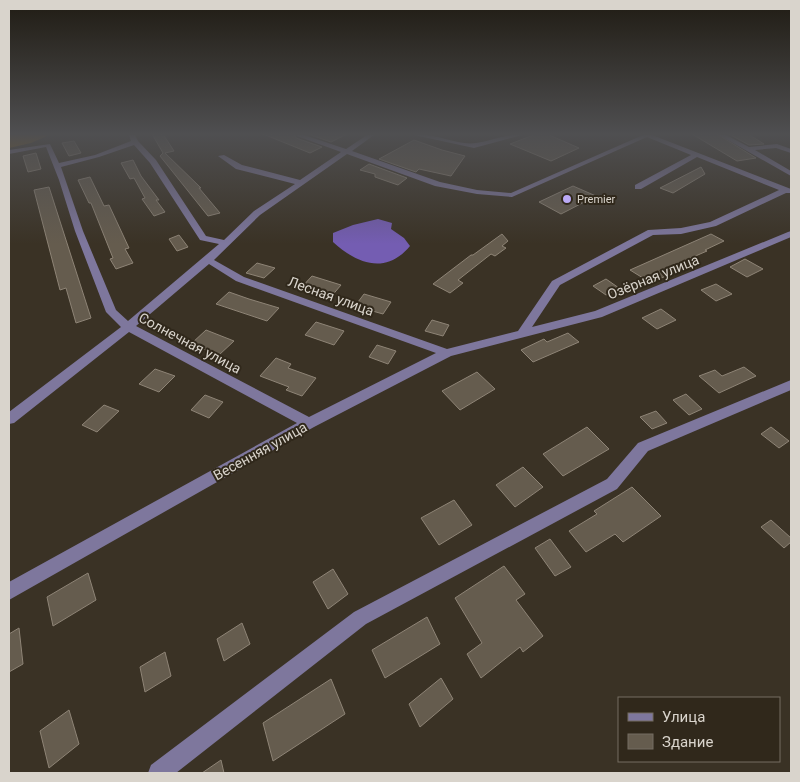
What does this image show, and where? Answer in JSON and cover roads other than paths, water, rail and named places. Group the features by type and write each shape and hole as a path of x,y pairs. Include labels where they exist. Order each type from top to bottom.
{"street":[{"name":"Солнечная улица","path":"60,171 79,231 111,312 128,327 309,423"},
{"path":"159,171 203,238 224,243"},
{"path":"257,171 302,183"},
{"path":"9,419 128,327 208,260 257,213 319,171"},
{"path":"403,171 438,184 477,192 512,195 565,171"},
{"path":"638,187 666,171"},
{"path":"736,171 788,191"},
{"path":"522,334 556,283 651,232 681,231 713,224 788,191"},
{"name":"Озёрная улица","path":"522,334 598,314 791,234"},
{"name":"Лесная улица","path":"208,260 240,279 447,353"},
{"name":"Весенняя улица","path":"9,591 309,423 447,353 522,334"},
{"path":"159,773 360,618 612,484 643,447 791,386"}],"place":[{"name":"Premier","path":"567,199"}]}
